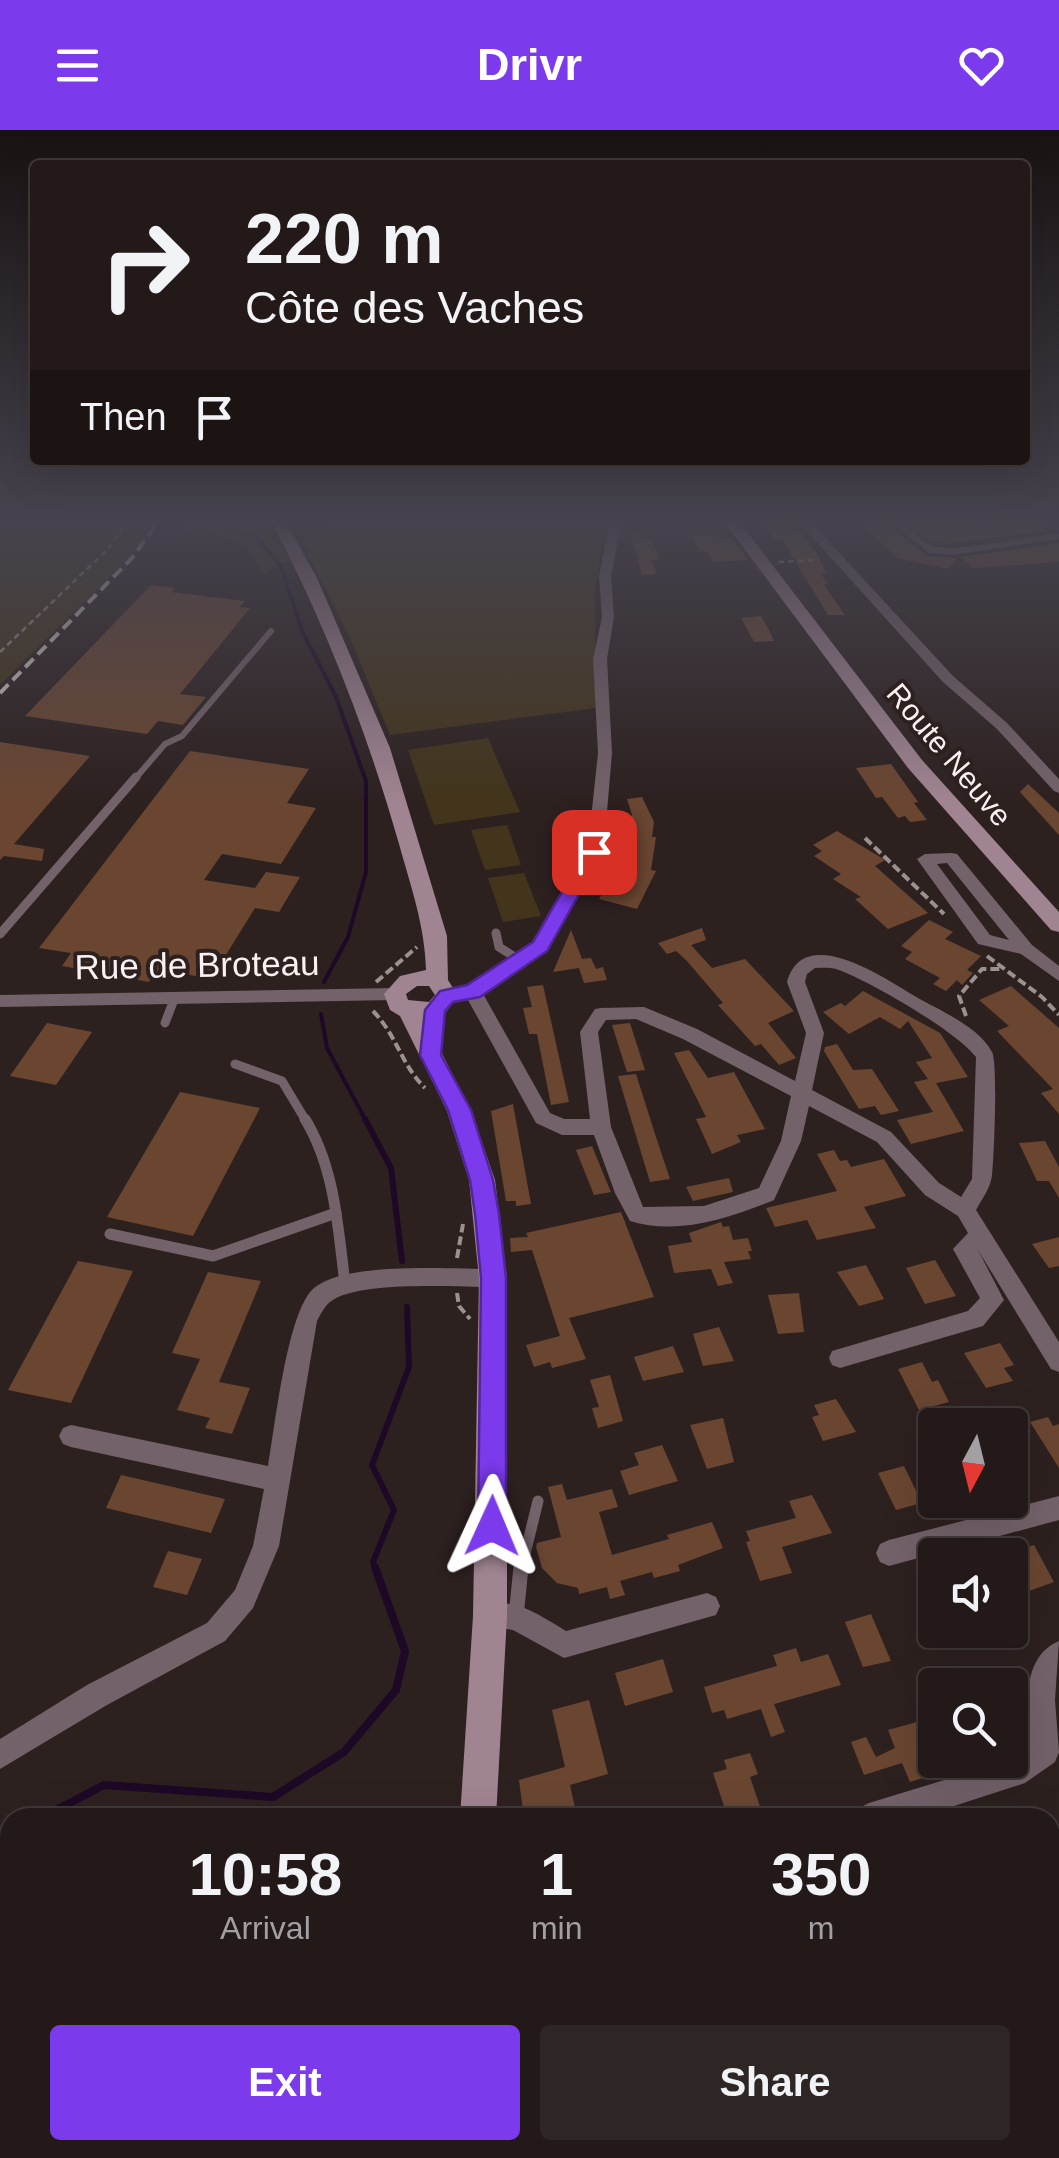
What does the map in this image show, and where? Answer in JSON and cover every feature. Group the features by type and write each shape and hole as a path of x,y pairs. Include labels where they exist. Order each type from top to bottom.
{"main road":[{"path":"324,614 380,748 433,929 430,1055"},
{"name":"Route Neuve","path":"802,614 915,764 1059,925"},
{"path":"394,1000 402,984 433,991"},
{"path":"394,1000 433,991"},
{"path":"394,1000 460,1110 482,1180 494,1278 503,1617 479,1808"}],"street":[{"path":"433,991 472,992 540,946 596,847 605,754 600,659 608,614"},
{"path":"889,614 948,679 1002,726 1059,788"},
{"path":"1026,949 984,940 925,859 952,858 1026,949 1059,976"},
{"path":"965,1210 982,1178 985,1056 976,1044 870,978 836,962 811,962 799,971 796,982 815,1033 799,1093 791,1141 768,1194 725,1212 673,1220 637,1215 601,1128 588,1032 601,1014 618,1010 638,1012 690,1034 799,1093 884,1137 932,1189 965,1210 1059,1362"},
{"path":"472,992 544,1118 562,1127 601,1128"},
{"name":"Rue de Broteau","path":"0,1001 394,1000"},
{"path":"840,1358 975,1318 993,1300 964,1249 981,1234"},
{"path":"0,1755 96,1695 216,1632 244,1598 266,1546 306,1320 320,1296 345,1284 494,1278"},
{"path":"71,1436 279,1480"},
{"path":"889,1553 1059,1508"},
{"path":"503,1617 564,1645 706,1606"},
{"path":"901,1808 1025,1769 1045,1752 1042,1679 1053,1658 1059,1655"}],"lane":[{"path":"0,934 165,744 182,736 270,631"},
{"path":"496,933 500,947 521,961"},
{"path":"165,1022 176,998"},
{"path":"235,1064 282,1081 318,1139 336,1213 345,1284"},
{"path":"110,1234 213,1256 336,1213"},
{"path":"503,1617 538,1501"}],"path":[{"path":"0,652 40,614"},
{"path":"0,640 8,644"},
{"path":"976,1044 959,996 982,969 1001,969 984,940"},
{"path":"394,1000 374,1013 392,1031 406,1069 434,1098"},
{"path":"465,1214 457,1241 456,1277 459,1306 474,1328"}],"shaded area":[{"path":"0,614 72,614 0,685"},
{"path":"338,614 595,614 596,708 390,735"},
{"path":"488,738 520,812 434,825 408,750"},
{"path":"507,825 521,865 485,870 471,830"},
{"path":"524,873 541,916 503,922 488,878"}],"building":[{"path":"123,614 245,614 180,694 206,697 183,725 158,721 147,734 25,716"},
{"path":"761,616 774,641 754,642 741,618"},
{"path":"0,742 90,756 14,844 44,849 42,861 4,856 0,860"},
{"path":"190,751 309,769 287,803 316,808 281,864 222,854 204,880 255,888 266,872 300,877 279,912 255,908 211,979 169,971 165,976 154,974 149,982 62,966 71,953 39,948"},
{"path":"891,764 927,820 910,822 905,816 898,818 882,797 876,798 856,768"},
{"path":"1028,784 1059,813 1059,835 1020,792"},
{"path":"642,797 654,822 651,870 656,871 637,909 599,899 607,884 616,886 620,834 628,835 632,815 627,799"},
{"path":"837,831 885,860 875,866 928,913 888,929 855,899 861,897 833,879 841,874 814,856 822,851 813,845"},
{"path":"929,920 953,932 945,939 981,956 967,970 973,973 962,985 957,980 946,991 933,984 940,978 905,959 912,952 901,946"},
{"path":"702,928 706,940 691,945 712,968 745,959 794,1011 768,1023 796,1058 779,1065 761,1044 755,1046 718,1005 723,1003 686,960 676,951 667,954 658,943"},
{"path":"571,930 582,959 591,958 596,969 603,967 607,980 584,983 579,968 553,972"},
{"path":"543,985 569,1102 551,1105 537,1034 529,1034 523,1008 532,1007 527,987"},
{"path":"1011,986 1059,1028 1059,1114 1041,1093 1053,1089 997,1031 1009,1026 979,1000"},
{"path":"863,991 940,1033 968,1077 936,1083 964,1131 911,1144 897,1120 933,1112 914,1082 928,1079 916,1062 932,1058 908,1021 900,1029 880,1017 849,1034 823,1012 841,1003 845,1006"},
{"path":"47,1023 92,1032 56,1085 10,1076"},
{"path":"630,1023 645,1070 627,1072 612,1025"},
{"path":"837,1044 853,1070 872,1069 899,1111 881,1115 875,1106 859,1109 824,1051 825,1047"},
{"path":"689,1050 708,1078 734,1072 765,1129 737,1135 741,1142 712,1154 696,1119 706,1117 674,1053"},
{"path":"636,1074 670,1179 650,1182 618,1076"},
{"path":"180,1092 260,1108 193,1236 107,1217"},
{"path":"513,1104 531,1204 516,1206 516,1201 506,1201 491,1111"},
{"path":"1045,1141 1059,1167 1059,1198 1049,1181 1037,1181 1019,1143"},
{"path":"592,1146 611,1192 594,1195 576,1150"},
{"path":"834,1150 840,1161 847,1160 851,1167 884,1159 906,1196 864,1207 876,1228 817,1240 807,1220 775,1227 766,1208 837,1191 817,1154"},
{"path":"729,1178 733,1192 693,1201 686,1187"},
{"path":"621,1212 654,1297 569,1318 586,1359 552,1368 550,1362 534,1367 526,1345 560,1336 532,1250 511,1252 510,1238 528,1237 526,1233"},
{"path":"721,1222 723,1227 729,1226 733,1240 748,1238 752,1251 748,1251 751,1259 724,1262 733,1283 718,1286 711,1269 674,1273 668,1246 692,1242 689,1233"},
{"path":"1059,1237 1059,1266 1049,1268 1032,1244"},
{"path":"935,1260 956,1296 925,1304 906,1268"},
{"path":"78,1261 133,1271 71,1403 8,1390"},
{"path":"866,1265 884,1299 859,1306 837,1272"},
{"path":"208,1272 261,1281 219,1382 250,1388 232,1434 205,1428 210,1418 177,1410 200,1359 172,1353"},
{"path":"799,1293 804,1332 778,1334 768,1295"},
{"path":"719,1327 734,1361 703,1366 693,1334"},
{"path":"1000,1343 1014,1365 1004,1368 1013,1381 986,1388 964,1353"},
{"path":"673,1346 684,1372 643,1381 634,1357"},
{"path":"922,1362 932,1382 938,1380 949,1402 918,1408 898,1369"},
{"path":"610,1375 623,1421 598,1428 592,1408 599,1407 590,1380"},
{"path":"836,1399 856,1432 823,1441 812,1417 819,1415 814,1405"},
{"path":"1048,1417 1053,1426 1059,1424 1059,1468 1030,1422"},
{"path":"723,1418 734,1462 707,1469 690,1425"},
{"path":"662,1445 678,1481 629,1495 620,1471 639,1465 634,1453"},
{"path":"904,1466 918,1495 918,1504 896,1510 878,1473"},
{"path":"121,1475 225,1499 211,1533 106,1508"},
{"path":"562,1484 567,1500 612,1489 618,1507 599,1512 612,1555 712,1522 723,1548 678,1565 680,1571 654,1578 652,1572 620,1581 625,1595 610,1599 607,1587 579,1594 578,1588 557,1583 542,1568 536,1547 537,1543 561,1537 548,1487"},
{"path":"812,1495 832,1533 782,1547 792,1573 760,1581 746,1531 796,1518 789,1501"},
{"path":"1034,1545 1054,1582 1029,1591 1028,1589 1028,1547"},
{"path":"168,1551 202,1559 187,1595 153,1587"},
{"path":"871,1614 891,1661 863,1667 845,1622"},
{"path":"796,1648 801,1662 828,1654 841,1685 774,1704 785,1732 771,1737 761,1709 727,1719 724,1710 712,1713 704,1687 777,1666 773,1655"},
{"path":"663,1659 673,1692 625,1706 615,1673"},
{"path":"589,1700 608,1774 570,1785 575,1808 523,1808 519,1780 565,1767 552,1710"},
{"path":"918,1722 918,1778 922,1778 910,1782 902,1763 864,1775 851,1742 866,1737 876,1757 895,1748 888,1730"},
{"path":"750,1753 758,1774 750,1777 761,1808 725,1808 713,1773 727,1769 724,1760"}],"waterway":[{"path":"296,614 336,697 366,781 366,872 348,937 324,982"},
{"path":"321,1014 327,1048 366,1121"},
{"path":"365,1119 391,1168 402,1261"},
{"path":"376,1570 373,1562 394,1510 372,1465 409,1367 407,1307"},
{"path":"60,1808 104,1785 273,1797 344,1752 396,1690 405,1651 375,1567"}],"railway":[{"path":"0,693 78,614"}],"route":[{"path":"492,1526 494,1278 487,1214 482,1180 460,1110 430,1055 435,1010 447,996 472,992 540,946 594,852"}]}
